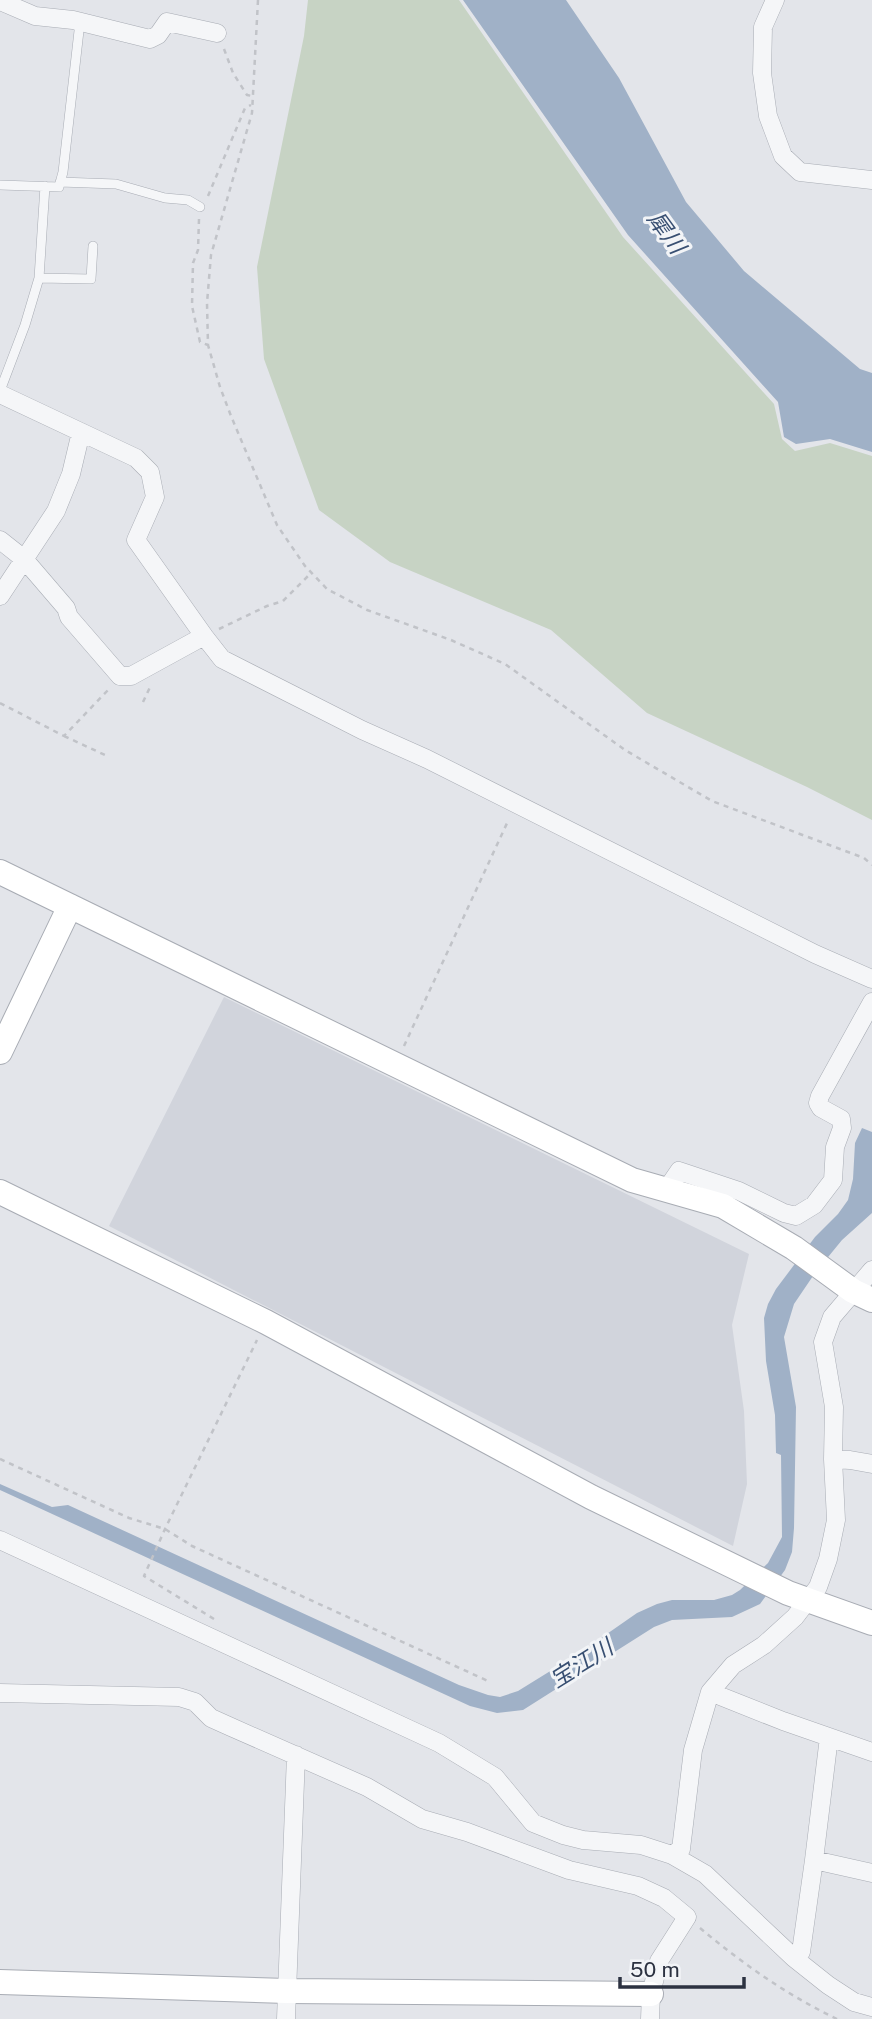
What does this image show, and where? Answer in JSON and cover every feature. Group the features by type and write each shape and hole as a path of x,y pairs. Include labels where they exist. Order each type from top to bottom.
{"street":[{"path":"775,0 764,27 762,73 768,116 783,156 800,172 872,180"},
{"path":"0,1 35,16 80,22 150,39 158,35 167,22 218,33"},
{"path":"0,393 136,457 150,472 155,497 136,540 222,659 815,954 872,979"},
{"path":"0,596 56,511 71,474 81,432"},
{"path":"0,540 24,559 120,676 131,676 204,636"},
{"path":"0,872 632,1180 723,1206 794,1248 856,1291"},
{"path":"0,1052 70,906"},
{"path":"666,1190 679,1171 739,1192 784,1213 796,1216 814,1205 833,1180 835,1147 842,1128 841,1119 817,1103 872,1002"},
{"path":"0,1192 266,1322 591,1497 798,1596 872,1623"},
{"path":"798,1596 817,1587 828,1559 836,1520 834,1407 823,1342 832,1317 872,1270"},
{"path":"833,1459 872,1464"},
{"path":"0,1540 439,1743 495,1777 533,1823 563,1835 603,1842 641,1844 672,1855 705,1874 794,1958 836,1991 854,2002 872,2007"},
{"path":"672,1855 681,1849 693,1750 710,1692 733,1665 764,1646 795,1617 798,1596"},
{"path":"710,1692 872,1752"},
{"path":"0,1693 179,1697 195,1702 211,1718 367,1787 422,1819 467,1832 569,1870 638,1886 664,1898 687,1917 659,1961 650,2019"},
{"path":"794,1958 801,1952 829,1737"},
{"path":"286,2019 296,1755"},
{"path":"814,1860 872,1873"},
{"path":"0,1982 287,1991 652,1994"}],"lane":[{"path":"0,185 59,187 80,22"},
{"path":"60,182 124,185 165,198 188,200 200,207"},
{"path":"0,393 39,278 45,186"},
{"path":"39,278 92,279 93,246"}],"path":[{"path":"258,0 252,113 211,254 207,303 208,345 220,387 277,525 305,566 327,589 367,610 451,640 505,664 625,750 712,801 864,858 872,865"},
{"path":"218,33 233,73 247,95 253,97"},
{"path":"200,207 208,197 246,108 253,105"},
{"path":"199,219 198,250 193,263 192,306 200,342 208,345"},
{"path":"204,636 283,601 312,573"},
{"path":"64,736 120,676"},
{"path":"0,703 105,755"},
{"path":"395,1066 516,805"},
{"path":"147,1569 266,1322"},
{"path":"0,1459 129,1518 164,1530 204,1551 488,1681"},
{"path":"687,1917 733,1956 800,2001 837,2019"}],"shaded area":[{"path":"224,997 749,1254 732,1325 744,1411 747,1484 733,1546 109,1226"}],"green space":[{"path":"308,0 459,0 623,237 774,404 782,439 795,451 830,443 872,456 872,820 647,713 551,630 390,562 319,510 264,359 257,267 304,36"}],"water":[{"name":"犀川","path":"463,0 566,0 619,78 686,202 744,271 860,369 872,373 872,452 830,439 796,444 784,437 778,402 628,235"},
{"name":"宝江川","path":"862,1128 872,1132 872,1213 842,1240 815,1273 794,1304 784,1337 796,1407 794,1528 792,1552 785,1570 760,1604 732,1617 672,1620 654,1627 523,1710 497,1713 470,1706 0,1490 0,1484 52,1507 68,1505 459,1685 500,1697 518,1691 637,1613 672,1600 714,1600 732,1595 768,1563 782,1537 781,1455 776,1453 775,1415 766,1361 764,1318 776,1289 815,1237 848,1200 853,1179 855,1143"}]}
